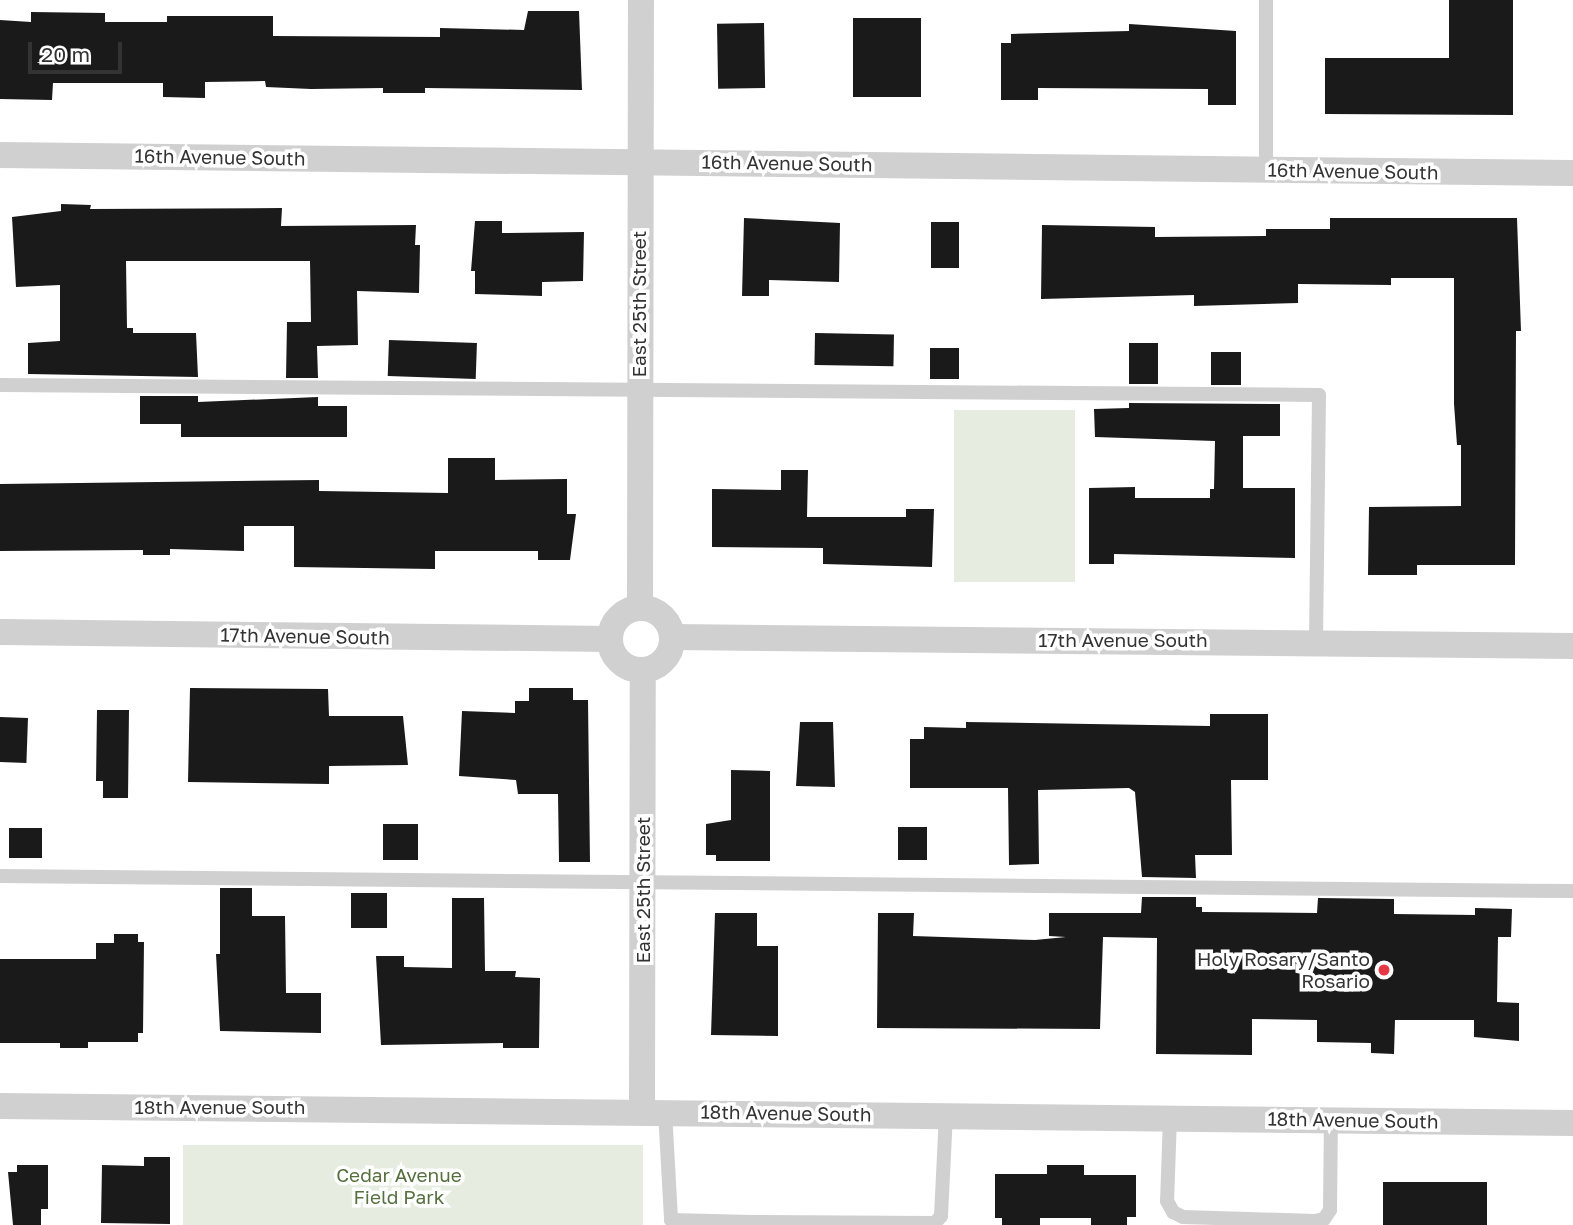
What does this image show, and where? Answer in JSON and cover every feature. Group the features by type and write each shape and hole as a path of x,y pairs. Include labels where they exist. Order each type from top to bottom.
{"street":[{"name":"East 25th Street","path":"640,607 638,393 641,0"},
{"name":"16th Avenue South","path":"0,155 1573,173"},
{"path":"640,607 665,619 673,637 661,663 643,670 616,658 610,639 615,621 640,607"},
{"name":"17th Avenue South","path":"0,632 610,639"},
{"name":"17th Avenue South","path":"673,637 1316,641 1573,646"},
{"name":"East 25th Street","path":"643,670 643,879 654,1111"},
{"name":"18th Avenue South","path":"0,1106 946,1114 1573,1123"}],"lane":[{"path":"1266,0 1266,170"},
{"path":"0,385 638,393 1319,395 1316,641"},
{"path":"0,876 643,879 1573,891"},
{"path":"654,1111 671,1220 751,1222 935,1223 941,1216 946,1114"},
{"path":"1170,1117 1167,1202 1173,1212 1183,1217 1314,1221 1324,1219 1330,1210 1331,1119"}],"green space":[{"path":"954,410 1075,410 1075,582 954,582"},
{"name":"Cedar Avenue Field Park","path":"183,1145 643,1145 643,1225 183,1225"}],"building":[{"path":"1449,0 1513,0 1513,115 1325,114 1325,58 1449,58"},
{"path":"528,11 579,11 582,90 425,88 425,93 383,93 383,88 311,89 266,87 265,81 205,82 205,98 163,97 163,83 53,83 52,100 0,99 0,20 31,22 31,12 105,13 105,22 167,22 167,16 273,16 273,36 440,37 440,28 524,30"},
{"path":"853,18 921,18 921,97 853,97"},
{"path":"764,23 765,88 718,89 717,24"},
{"path":"1129,24 1236,31 1236,105 1208,105 1208,89 1038,88 1038,100 1001,100 1001,43 1011,43 1011,34 1129,31"},
{"path":"61,204 91,205 90,209 282,208 281,226 416,225 415,245 420,245 419,293 357,291 358,345 317,346 318,378 286,378 287,322 311,322 310,261 126,261 127,328 133,328 133,333 196,333 198,377 28,374 28,343 60,341 60,285 16,287 12,217 61,211"},
{"path":"744,218 840,223 839,282 769,280 769,296 742,296"},
{"path":"1330,218 1517,218 1521,331 1516,331 1515,565 1417,565 1417,575 1368,575 1369,507 1461,506 1461,445 1457,445 1454,404 1454,278 1391,278 1391,285 1298,284 1298,303 1194,306 1194,295 1041,299 1042,225 1155,227 1155,237 1266,236 1266,229 1330,229"},
{"path":"475,221 502,221 502,233 584,232 583,281 542,282 542,296 475,294 475,271 471,271"},
{"path":"931,222 959,222 959,268 931,268"},
{"path":"815,333 894,334 893,366 814,365"},
{"path":"389,340 477,343 476,379 388,376"},
{"path":"1129,343 1158,343 1158,384 1129,384"},
{"path":"930,348 959,348 959,379 930,379"},
{"path":"1211,352 1241,352 1241,385 1211,385"},
{"path":"140,396 198,396 198,402 318,397 318,406 347,406 347,437 181,437 181,424 140,424"},
{"path":"1129,403 1280,404 1280,436 1243,436 1243,488 1295,488 1295,558 1114,554 1114,564 1089,564 1089,488 1135,487 1135,498 1210,498 1210,489 1214,489 1215,441 1095,437 1094,409 1129,408"},
{"path":"448,458 495,458 495,480 567,479 567,514 576,514 570,560 538,560 538,551 435,551 435,569 294,567 294,526 244,526 244,551 170,549 170,555 143,555 143,550 0,551 0,484 319,480 319,491 448,493"},
{"path":"781,470 808,470 807,517 906,517 906,509 934,509 932,567 823,564 823,548 712,547 712,489 781,490"},
{"path":"190,688 328,689 329,716 403,716 408,765 329,766 329,784 188,782"},
{"path":"529,688 573,688 573,700 588,700 590,862 559,862 558,794 518,794 516,780 459,776 462,711 515,713 515,701 529,701"},
{"path":"97,710 129,710 128,798 103,798 103,781 96,781"},
{"path":"1210,714 1268,714 1268,780 1231,780 1232,855 1195,855 1196,878 1142,877 1135,792 1129,788 1038,790 1039,864 1009,865 1008,788 910,788 910,739 924,739 924,727 966,728 966,722 1210,726"},
{"path":"0,717 28,718 26,763 0,762"},
{"path":"800,722 833,722 835,787 796,786"},
{"path":"731,770 770,771 770,861 716,861 716,855 706,855 706,824 731,820"},
{"path":"383,824 418,824 418,860 383,860"},
{"path":"898,827 927,827 927,860 898,860"},
{"path":"9,828 42,828 42,858 9,858"},
{"path":"220,888 252,888 252,916 285,916 286,993 321,993 321,1033 220,1031 216,954 220,954"},
{"path":"351,893 387,893 387,928 351,928"},
{"path":"1142,897 1196,897 1196,907 1202,907 1202,912 1317,913 1318,898 1394,899 1394,914 1475,915 1475,908 1512,909 1511,937 1498,937 1497,1002 1519,1003 1519,1041 1474,1037 1474,1020 1395,1020 1394,1054 1371,1053 1371,1043 1317,1042 1317,1020 1252,1019 1252,1055 1156,1054 1157,938 1103,937 1100,1029 877,1028 878,913 914,913 913,936 1035,940 1066,937 1049,936 1049,913 1141,913"},
{"path":"452,898 484,898 485,971 516,971 515,977 540,978 539,1048 503,1048 503,1043 381,1045 376,956 404,956 404,967 452,968"},
{"path":"715,913 757,913 757,946 778,946 778,1036 711,1035"},
{"path":"114,934 138,934 138,942 144,942 143,1033 138,1033 138,1042 88,1042 88,1048 60,1048 60,1043 0,1043 0,959 96,959 96,943 114,943"},
{"path":"144,1157 170,1157 170,1224 101,1223 102,1165 144,1166"},
{"path":"17,1165 48,1165 48,1209 41,1209 41,1225 13,1225 8,1172 17,1172"},
{"path":"1047,1165 1084,1165 1084,1175 1136,1175 1136,1217 1127,1217 1127,1225 1091,1225 1091,1218 1040,1218 1040,1225 1002,1225 1002,1218 995,1218 995,1174 1047,1174"},
{"path":"1383,1182 1487,1182 1487,1225 1383,1225"}],"place":[{"name":"Holy Rosary/Santo Rosario","path":"1384,970"}]}
